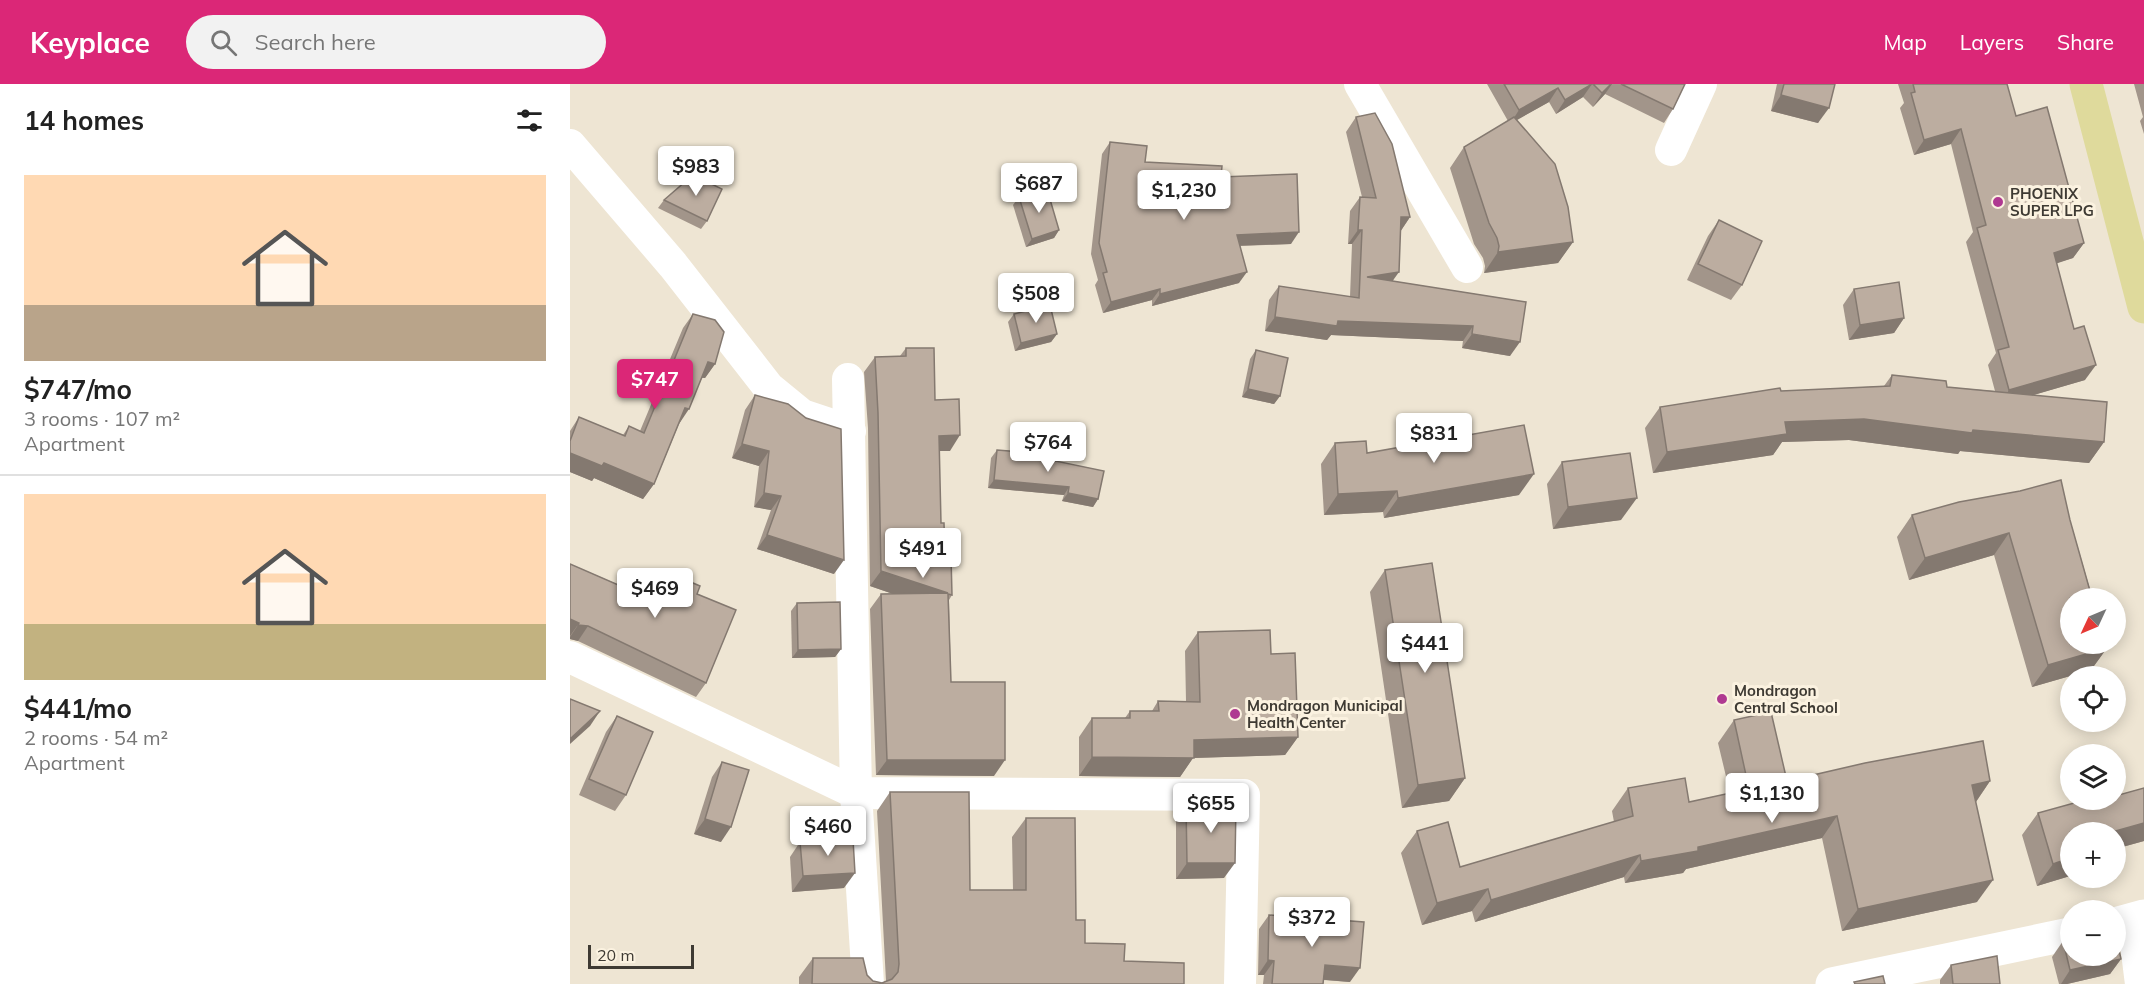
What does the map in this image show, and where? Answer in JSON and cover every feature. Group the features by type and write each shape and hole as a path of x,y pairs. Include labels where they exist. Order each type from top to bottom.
{"main road":[{"path":"2086,84 2144,307"}],"street":[{"path":"1360,84 1467,267"},
{"path":"1671,150 1701,84"},
{"path":"570,145 673,265 769,388 802,415 850,431"},
{"path":"849,379 856,793 868,984"},
{"path":"570,657 856,793 1244,795 1240,984"},
{"path":"2131,920 2141,984"},
{"path":"1832,984 2060,936"}],"building":[{"path":"1504,84 1592,84 1565,100 1558,88 1519,110"},
{"path":"1593,84 1611,84 1602,93"},
{"path":"1621,84 1685,84 1673,109"},
{"path":"1784,84 1835,84 1829,108 1781,95"},
{"path":"1913,84 2007,84 2016,116 2047,107 2084,243 2054,253 2074,329 2084,326 2096,365 2009,390 1998,350 2009,347 1977,228 1986,225 1961,129 1924,140 1911,93 1915,92"},
{"path":"1375,113 1392,144 1410,217 1401,217 1399,272 1367,277 1526,302 1520,342 1472,334 1473,326 1338,321 1337,326 1275,317 1279,286 1359,298 1362,230 1358,230 1360,197 1376,198 1356,117"},
{"path":"1514,117 1555,164 1568,207 1573,242 1498,252 1497,238 1489,223 1464,147"},
{"path":"1110,142 1147,146 1145,162 1222,166 1221,177 1297,174 1299,232 1237,235 1247,272 1160,294 1160,289 1111,302 1103,273 1107,272 1099,243"},
{"path":"693,175 722,189 707,221 664,200"},
{"path":"1047,189 1059,230 1032,239 1019,197"},
{"path":"1719,220 1762,241 1742,285 1698,264"},
{"path":"1899,282 1904,318 1860,325 1854,289"},
{"path":"1050,305 1057,334 1021,343 1014,314"},
{"path":"693,314 715,320 724,332 715,364 708,362 689,409 685,408 654,484 604,463 602,466 570,453 570,441 579,417 625,436 629,426 644,433"},
{"path":"906,348 934,348 935,400 959,399 960,435 939,436 941,523 944,523 945,557 951,556 952,595 948,594 951,682 1005,682 1005,760 887,760 881,594 948,593 881,571 875,357 906,356"},
{"path":"1256,350 1288,358 1280,396 1248,389"},
{"path":"1892,375 1946,381 1947,387 2107,402 2104,442 1973,430 1972,433 1864,419 1785,422 1787,434 1667,452 1660,407 1780,388 1781,391 1890,386"},
{"path":"755,395 788,404 806,418 841,429 844,560 767,535 781,496 764,493 769,451 742,444"},
{"path":"1524,425 1534,474 1398,498 1397,491 1338,494 1335,443 1366,441 1367,453"},
{"path":"997,450 1031,453 1031,456 1104,471 1098,499 1068,493 1069,487 994,480"},
{"path":"1630,453 1637,498 1568,507 1562,462"},
{"path":"2061,480 2089,588 2060,588 2060,654 2086,654 2048,665 2009,533 1925,558 1912,515 1959,502 2020,491"},
{"path":"1432,563 1465,778 1418,785 1385,570"},
{"path":"570,564 648,598 660,569 700,586 697,594 736,610 706,683 588,626 578,625 579,623 570,619"},
{"path":"840,602 841,649 798,650 797,603"},
{"path":"1270,630 1271,654 1295,653 1298,737 1194,740 1194,758 1092,757 1092,718 1130,718 1130,711 1159,711 1158,701 1200,702 1198,632"},
{"path":"570,699 600,711 570,739"},
{"path":"1771,712 1787,781 1865,763 1983,741 1990,781 1972,785 1993,880 1858,909 1837,816 1698,847 1698,851 1641,861 1640,855 1491,900 1488,889 1437,903 1417,831 1448,822 1460,867 1633,816 1628,788 1685,778 1689,802 1749,789 1734,720"},
{"path":"617,716 653,732 626,795 589,779"},
{"path":"722,762 749,770 731,827 705,819"},
{"path":"2144,788 2144,823 2126,828 2126,822 2060,822 2060,862 2053,864 2038,813 2060,807 2060,810 2126,810 2126,793"},
{"path":"890,792 969,792 970,890 1026,890 1026,818 1075,818 1076,920 1085,920 1085,943 1125,944 1124,961 1184,963 1184,984 812,984 813,958 863,958 867,975 873,981 882,983 892,979 898,972"},
{"path":"1236,804 1235,863 1187,863 1186,805"},
{"path":"853,839 855,873 803,876 800,842"},
{"path":"1269,915 1364,922 1360,968 1325,965 1323,984 1272,984 1274,961 1268,960"},
{"path":"1997,956 2000,984 1953,984 1951,965"},
{"path":"2069,966 2089,966 2070,970"},
{"path":"1883,976 1885,984 1855,984 1854,982"}],"place":[{"name":"PHOENIX SUPER LPG","path":"1998,202"},
{"name":"Mondragon Central School","path":"1722,699"},
{"name":"Mondragon Municipal Health Center","path":"1235,714"}]}
